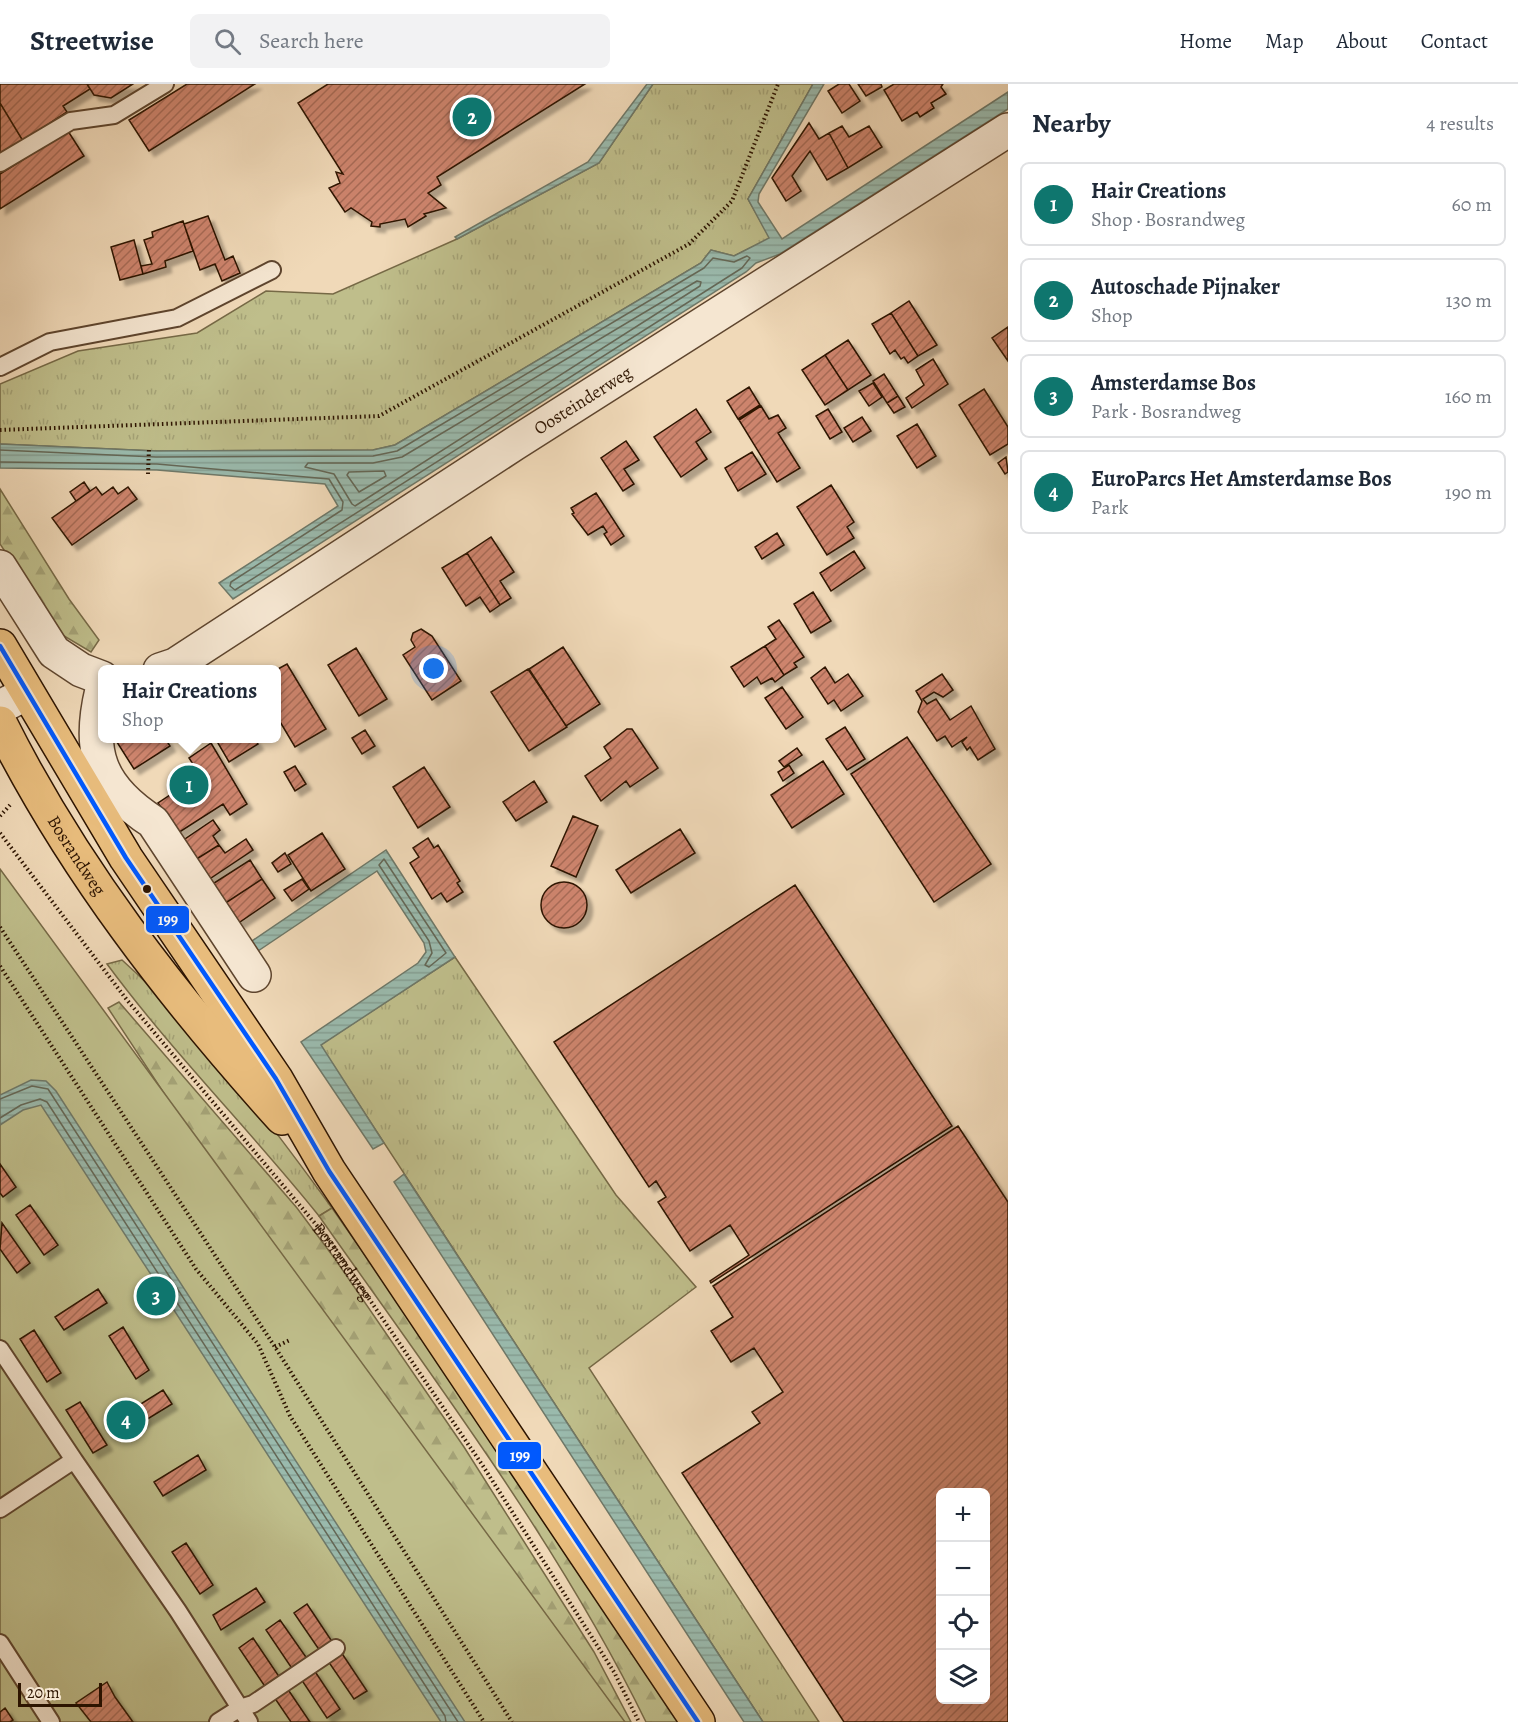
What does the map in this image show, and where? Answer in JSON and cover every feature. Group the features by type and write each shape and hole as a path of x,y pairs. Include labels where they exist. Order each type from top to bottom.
{"main road":[{"name":"Bosrandweg","path":"0,646 13,700 126,858 276,1079 329,1171 698,1722"},
{"name":"Bosrandweg","path":"0,723 27,777 128,934 208,1036 329,1171"}],"street":[{"name":"Oosteinderweg","path":"175,665 514,444 1008,130"},
{"path":"0,567 54,651 81,670 98,676"},
{"path":"98,717 95,738 98,760 108,783 135,810 153,822 254,975"}],"lane":[{"path":"0,163 71,121 114,115 165,84"},
{"path":"0,367 50,342 177,318 272,270"},
{"path":"0,1349 178,1611 245,1715"},
{"path":"0,1509 74,1460"},
{"path":"0,1643 51,1722"},
{"path":"218,1722 245,1715 253,1704 336,1648"}],"path":[{"path":"0,430 379,416 689,244 732,201 778,84"},
{"path":"148,474 149,448"},
{"path":"0,816 13,803"},
{"name":"Bosrandweg","path":"0,833 128,1000 328,1240 477,1456 614,1672 639,1722"},
{"path":"0,927 275,1347 512,1722"},
{"path":"0,966 196,1269 258,1344 290,1416 484,1722"},
{"path":"275,1347 290,1340"}],"green space":[{"path":"653,84 813,84 748,199 770,238 734,256 711,250 701,263 395,445 373,450 156,451 0,444 0,384 78,351 197,333 266,291 333,294 457,239 599,163"},
{"path":"0,489 69,599 99,640 91,652 59,633 0,544"},
{"path":"0,869 625,1722 0,1722"},
{"path":"455,957 616,1195 696,1287 589,1368 819,1722 763,1722 320,1045"},
{"path":"122,960 152,988 207,1047 284,1142 332,1208 319,1216 184,1060 107,964"},
{"path":"119,1002 297,1208 335,1259 464,1447 594,1652 631,1722 520,1722 282,1273 108,1008"},
{"path":"332,1208 506,1457 680,1722 646,1722 612,1656 534,1526 450,1400 319,1216"}],"water":[{"path":"647,84 653,84 599,163 457,239 455,237 588,162"},
{"path":"813,84 824,84 759,194 758,202 782,239 1008,92 1008,109 780,254 756,263 746,272 233,599 219,583 338,506 325,484 157,470 0,468 0,444 156,451 373,450 395,445 701,263 711,250 734,256 769,238 748,199"},
{"path":"386,850 455,957 321,1045 384,1143 373,1149 301,1042 418,963 426,952 424,943 377,871 255,953 249,943"},
{"path":"31,1080 46,1081 56,1091 465,1722 441,1722 41,1105 23,1110 0,1125 0,1095"},
{"path":"404,1174 763,1722 744,1722 394,1182"}],"building":[{"path":"0,84 87,84 90,89 63,106 67,112 23,141 0,103"},
{"path":"87,84 133,84 111,98 94,95"},
{"path":"187,84 255,84 149,151 129,120"},
{"path":"328,84 585,84 437,177 441,185 428,193 446,208 424,214 426,216 408,227 405,219 380,224 380,227 371,226 372,222 351,208 345,212 329,188 340,183 336,172 343,174 298,103"},
{"path":"839,84 849,84 860,101 842,113 828,91"},
{"path":"858,84 881,84 882,87 866,96"},
{"path":"894,84 943,84 941,87 946,94 931,103 934,108 920,117 917,112 902,121 884,90"},
{"path":"0,103 23,141 0,155"},
{"path":"809,123 819,139 829,133 848,168 827,180 810,151 792,176 801,191 786,201 772,178"},
{"path":"842,126 849,137 869,126 882,147 848,168 829,133"},
{"path":"68,131 84,156 0,209 0,174"},
{"path":"208,216 225,260 233,256 240,273 222,281 215,264 200,270 184,224"},
{"path":"183,221 193,251 165,261 166,267 143,274 141,266 152,264 144,240 153,237 152,232"},
{"path":"134,240 143,274 120,280 111,247"},
{"path":"909,301 937,345 918,356 891,313"},
{"path":"891,313 918,356 908,363 904,357 901,359 895,350 890,354 872,324"},
{"path":"1008,327 1008,361 992,338"},
{"path":"848,340 871,375 848,390 825,355"},
{"path":"825,355 848,390 825,405 802,370"},
{"path":"933,359 948,384 912,408 906,398 924,385 916,370"},
{"path":"884,374 898,396 887,403 873,381"},
{"path":"873,383 882,397 869,406 859,391"},
{"path":"749,387 760,405 738,419 727,401"},
{"path":"984,389 1008,427 1008,444 990,455 959,405"},
{"path":"898,396 905,407 894,413 887,403"},
{"path":"761,406 769,419 778,415 786,428 778,433 800,468 777,482 739,420"},
{"path":"696,409 711,432 696,442 707,459 681,477 654,437"},
{"path":"828,409 842,432 830,439 816,416"},
{"path":"862,417 871,431 853,442 844,428"},
{"path":"917,424 936,456 917,468 897,436"},
{"path":"626,441 639,460 624,469 634,484 623,491 601,458"},
{"path":"752,452 766,474 738,491 725,468"},
{"path":"1006,457 1008,472 1005,474 998,463"},
{"path":"84,482 90,491 76,501 70,492"},
{"path":"831,485 854,522 847,527 854,538 827,555 797,507"},
{"path":"96,487 102,495 113,487 118,494 128,487 137,499 72,545 52,518"},
{"path":"596,493 624,536 611,545 604,534 607,532 603,526 588,535 572,514 574,513 571,508"},
{"path":"777,533 784,545 762,559 755,547"},
{"path":"491,537 514,572 500,581 511,598 500,605 467,553"},
{"path":"854,551 865,568 831,591 820,573"},
{"path":"467,553 500,605 490,612 480,597 466,606 442,568"},
{"path":"813,592 831,621 811,633 794,604"},
{"path":"779,620 804,657 794,663 797,667 784,675 765,646 776,639 768,627"},
{"path":"421,629 432,636 461,681 432,700 403,655 415,647 411,640 413,633"},
{"path":"765,646 784,675 775,682 772,678 761,684 757,677 744,687 731,667"},
{"path":"563,647 600,704 566,726 529,669"},
{"path":"356,648 387,699 359,716 328,665"},
{"path":"287,664 326,729 295,747 281,723 281,667"},
{"path":"825,667 835,683 848,674 863,696 841,711 834,700 828,704 811,678"},
{"path":"528,669 567,727 529,751 491,692"},
{"path":"942,674 953,690 943,697 934,692 923,699 927,704 936,699 950,720 971,706 995,749 978,760 970,747 967,750 962,742 967,737 952,747 945,736 937,741 918,712 922,701 916,691"},
{"path":"782,687 803,717 786,729 765,698"},
{"path":"845,727 865,759 847,770 826,739"},
{"path":"627,729 632,729 658,768 630,787 626,781 601,801 585,776 611,758 604,747"},
{"path":"365,730 375,746 362,754 352,738"},
{"path":"907,737 991,864 934,902 851,774"},
{"path":"118,743 168,743 170,746 134,769"},
{"path":"211,743 247,804 230,815 223,804 178,833 158,803 200,775 189,758"},
{"path":"218,743 258,744 229,762"},
{"path":"797,748 802,755 784,767 779,761"},
{"path":"823,761 844,794 792,828 771,795"},
{"path":"789,765 794,773 783,781 778,772"},
{"path":"295,766 306,784 295,791 284,772"},
{"path":"424,767 450,807 418,828 393,787"},
{"path":"534,781 547,802 516,821 503,802"},
{"path":"573,816 598,826 576,877 551,866"},
{"path":"213,820 220,830 213,836 219,845 195,860 182,841"},
{"path":"680,829 695,853 631,893 616,870"},
{"path":"322,833 345,869 311,891 288,855"},
{"path":"428,838 434,848 438,845 460,881 457,883 463,892 447,902 441,893 432,899 410,863 419,857 413,848"},
{"path":"246,839 253,850 208,880 195,860 219,845 225,853"},
{"path":"285,853 291,864 278,872 272,863"},
{"path":"250,860 262,879 224,904 211,885"},
{"path":"262,879 275,898 237,924 224,904"},
{"path":"302,879 309,889 292,901 284,890"},
{"path":"564,882 580,889 587,905 580,921 564,928 548,921 541,905 548,889"},
{"path":"795,885 952,1126 711,1283 710,1281 749,1255 730,1225 690,1251 658,1202 666,1197 656,1181 649,1187 554,1042"},
{"path":"958,1126 1008,1202 1008,1722 844,1722 682,1473 760,1423 752,1412 783,1392 754,1348 731,1362 711,1331 733,1317 713,1286"},
{"path":"0,1164 16,1187 3,1197 0,1193"},
{"path":"30,1205 58,1245 44,1255 16,1215"},
{"path":"2,1223 30,1263 17,1273 0,1249"},
{"path":"98,1289 107,1303 64,1330 55,1317"},
{"path":"123,1327 149,1370 136,1379 109,1336"},
{"path":"34,1330 61,1373 47,1382 20,1339"},
{"path":"163,1390 172,1404 128,1431 120,1417"},
{"path":"80,1402 107,1445 93,1453 66,1410"},
{"path":"198,1455 206,1470 163,1496 154,1482"},
{"path":"186,1543 213,1585 200,1594 172,1552"},
{"path":"256,1588 265,1602 221,1630 213,1615"},
{"path":"307,1604 333,1643 320,1651 294,1613"},
{"path":"280,1620 308,1660 293,1670 266,1630"},
{"path":"253,1638 280,1678 266,1688 239,1648"},
{"path":"341,1652 367,1691 354,1699 328,1661"},
{"path":"314,1670 340,1709 327,1718 301,1679"},
{"path":"107,1682 133,1722 91,1722 76,1703"},
{"path":"287,1688 310,1722 291,1722 274,1697"},
{"path":"5,1708 13,1720 0,1722 0,1712"}],"transit line":[{"name":"199","path":"0,646 126,858 276,1079 329,1171 698,1722"}],"place":[{"name":"Autoschade Pijnaker","path":"472,117"},
{"name":"Hair Creations","path":"189,785"},
{"name":"Amsterdamse Bos","path":"156,1296"},
{"name":"EuroParcs Het Amsterdamse Bos","path":"126,1420"}]}
